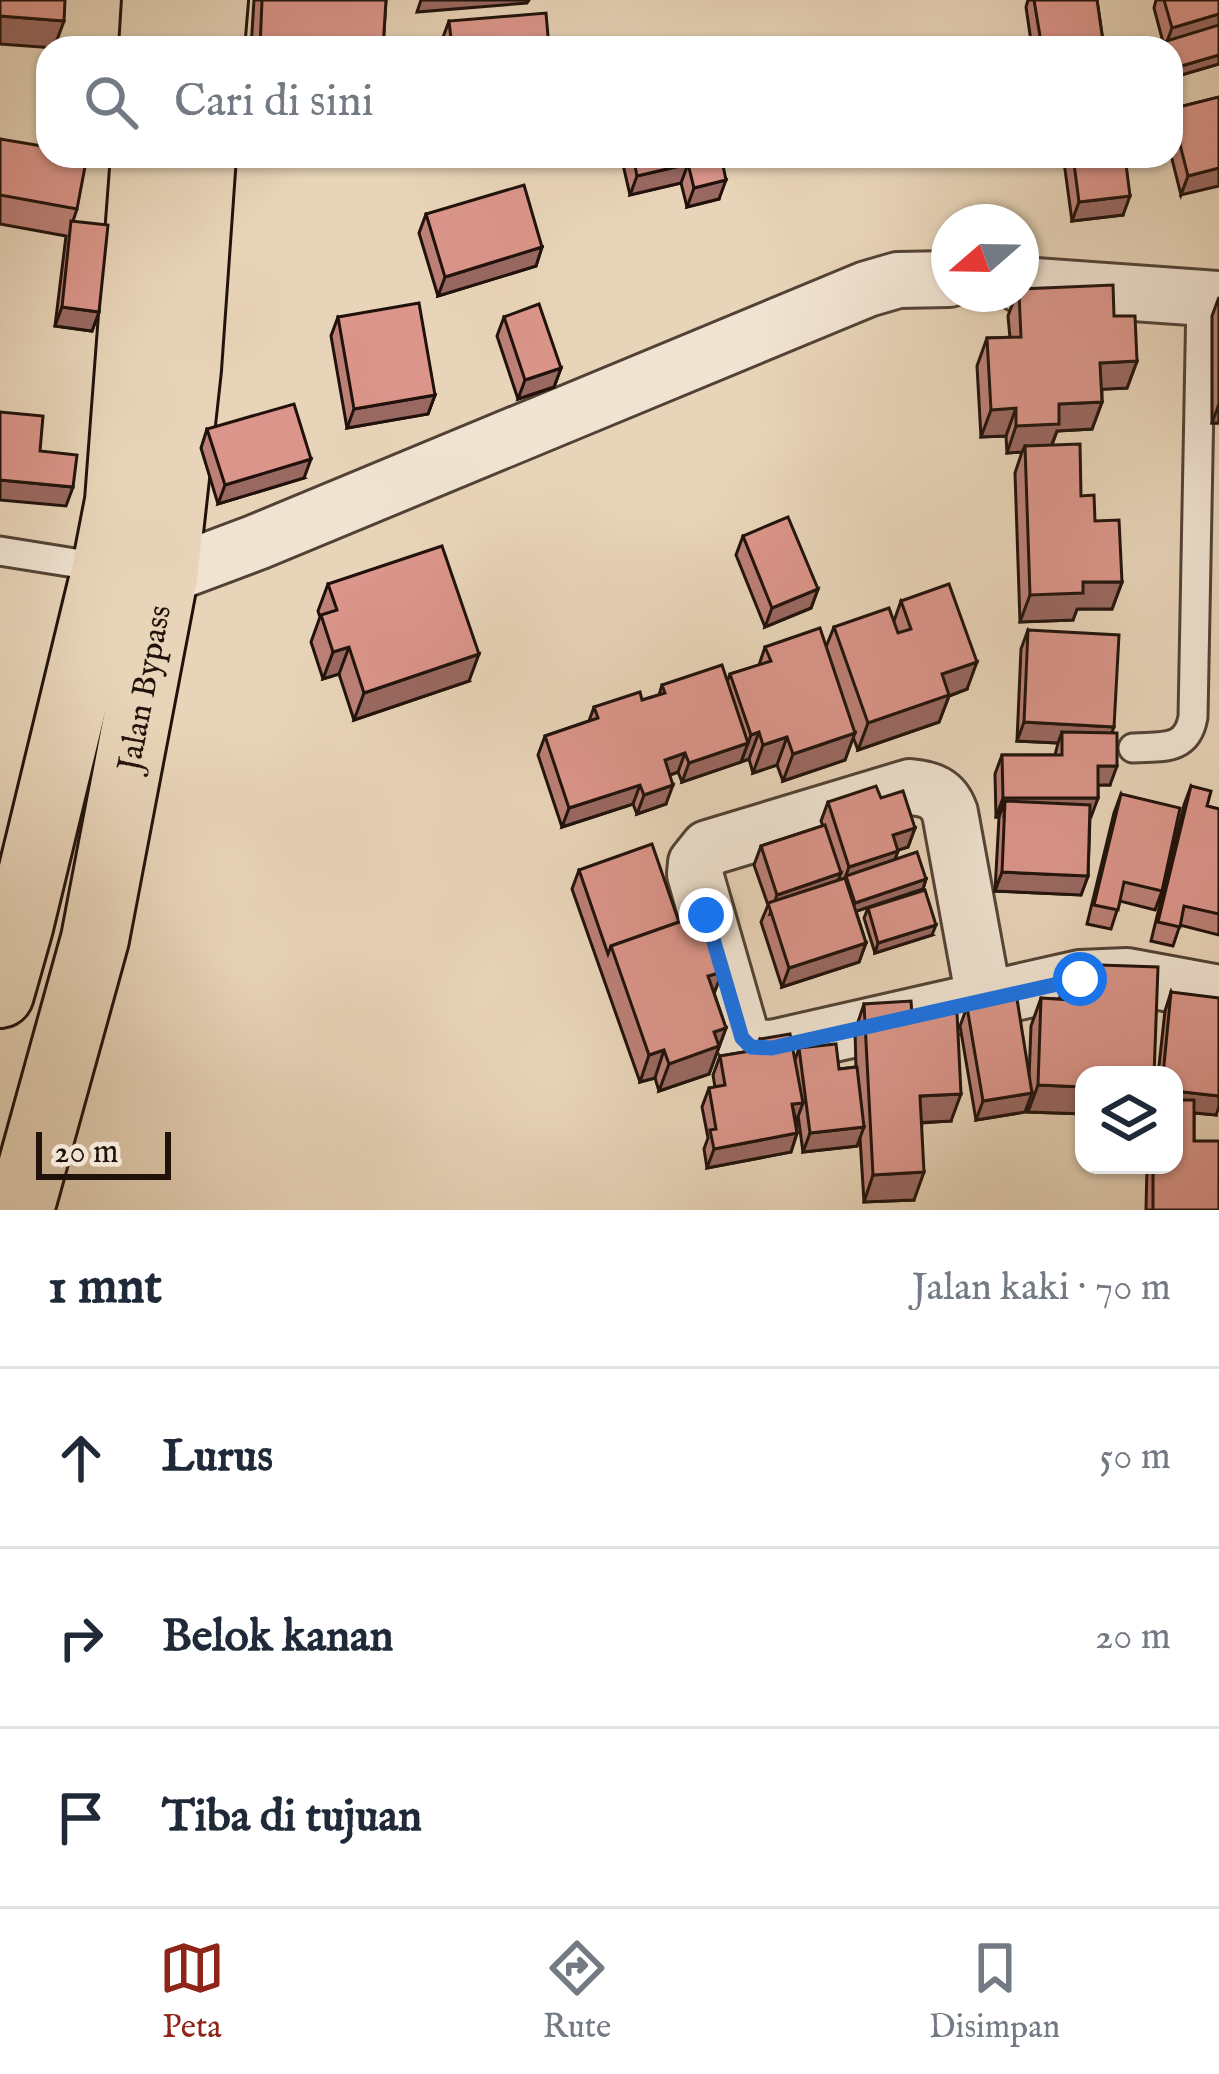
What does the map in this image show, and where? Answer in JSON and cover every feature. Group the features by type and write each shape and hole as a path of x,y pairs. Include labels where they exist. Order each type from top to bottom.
{"highway":[{"path":"154,36 157,0"},
{"path":"211,36 214,0"},
{"name":"Jalan Bypass","path":"20,1210 95,939 135,572 118,501 144,168"},
{"name":"Jalan Bypass","path":"0,994 25,904 135,572 187,369 201,168"}],"street":[{"path":"135,572 257,542 867,289 898,280 931,279"},
{"path":"1039,286 1210,299"},
{"path":"984,999 950,813 946,801 931,789 910,788 708,848 696,863 695,874 742,1038 751,1047 772,1048 1080,979 1127,976 1219,993"}],"lane":[{"path":"1133,748 1175,745 1190,729 1210,299"},
{"path":"0,551 135,572"}],"building":[{"path":"0,0 65,0 64,21 0,16"},
{"path":"262,0 386,0 384,36 260,36"},
{"path":"1034,0 1097,0 1102,36 1040,36"},
{"path":"1164,0 1219,0 1219,14 1172,28"},
{"path":"546,13 548,36 451,36 449,21"},
{"path":"1219,25 1219,55 1183,66 1183,36"},
{"path":"1219,97 1219,168 1188,176 1183,106"},
{"path":"0,139 36,145 36,168 85,168 77,209 0,195"},
{"path":"635,168 671,168 637,176"},
{"path":"689,168 724,168 726,180 694,188"},
{"path":"1075,168 1126,168 1130,196 1079,202"},
{"path":"524,185 542,247 445,277 426,214"},
{"path":"71,221 108,225 99,312 62,307"},
{"path":"1113,285 1114,316 1135,316 1137,361 1100,363 1102,402 1059,404 1059,424 1016,426 1016,408 991,410 987,338 1021,337 1020,312 1039,312 1039,288"},
{"path":"419,303 435,395 354,409 338,317"},
{"path":"539,304 561,368 525,380 504,317"},
{"path":"294,404 311,459 225,485 207,429"},
{"path":"0,412 43,416 40,451 77,455 73,487 0,480"},
{"path":"1080,444 1081,496 1094,495 1095,521 1119,520 1122,582 1083,582 1083,593 1030,595 1025,446"},
{"path":"788,517 818,589 772,608 743,536"},
{"path":"442,546 479,654 364,693 349,647 333,652 321,615 337,610 328,584"},
{"path":"949,584 977,662 942,674 949,695 868,723 834,627 889,608 898,633 911,629 901,601"},
{"path":"820,628 855,733 793,754 787,737 763,745 759,732 751,735 730,674 771,661 765,647"},
{"path":"1028,630 1119,635 1114,727 1024,722"},
{"path":"722,665 748,743 689,763 685,753 665,760 673,785 644,795 640,785 569,808 545,736 598,718 594,707 640,692 642,700 665,693 662,685"},
{"path":"1062,732 1117,733 1117,766 1098,766 1098,798 1003,798 1002,755 1062,755"},
{"path":"876,786 881,798 903,791 915,828 893,835 898,851 849,867 828,802"},
{"path":"1191,786 1211,791 1207,806 1219,809 1219,914 1184,906 1180,927 1158,922"},
{"path":"1121,794 1180,808 1162,891 1124,882 1118,910 1094,905"},
{"path":"1005,801 1090,805 1088,876 1002,872"},
{"path":"825,825 841,873 777,895 761,846"},
{"path":"652,844 679,922 611,946 608,954 579,870"},
{"path":"917,852 926,879 855,903 846,876"},
{"path":"845,878 866,943 789,968 768,903"},
{"path":"925,890 936,925 878,943 868,908"},
{"path":"702,914 722,972 708,976 726,1028 714,1032 719,1046 669,1064 664,1050 649,1055 611,946"},
{"path":"1070,964 1158,967 1154,1066 1075,1066 1075,1087 1038,1085 1041,998 1069,1000"},
{"path":"1171,992 1219,998 1219,1096 1183,1092 1183,1066 1164,1066"},
{"path":"1017,999 1032,1093 983,1101 967,1007"},
{"path":"911,1001 912,1015 957,1013 961,1094 920,1096 924,1172 873,1175 864,1004"},
{"path":"790,1034 803,1103 792,1104 797,1133 714,1149 710,1130 716,1129 709,1088 725,1085 720,1056 762,1049 760,1039"},
{"path":"836,1044 839,1069 857,1067 864,1127 810,1133 799,1048"},
{"path":"1183,1100 1194,1100 1194,1141 1219,1141 1219,1210 1153,1210 1153,1174 1183,1174"}],"route":[{"path":"706,915 742,1038 751,1047 772,1048 1080,979"}]}
